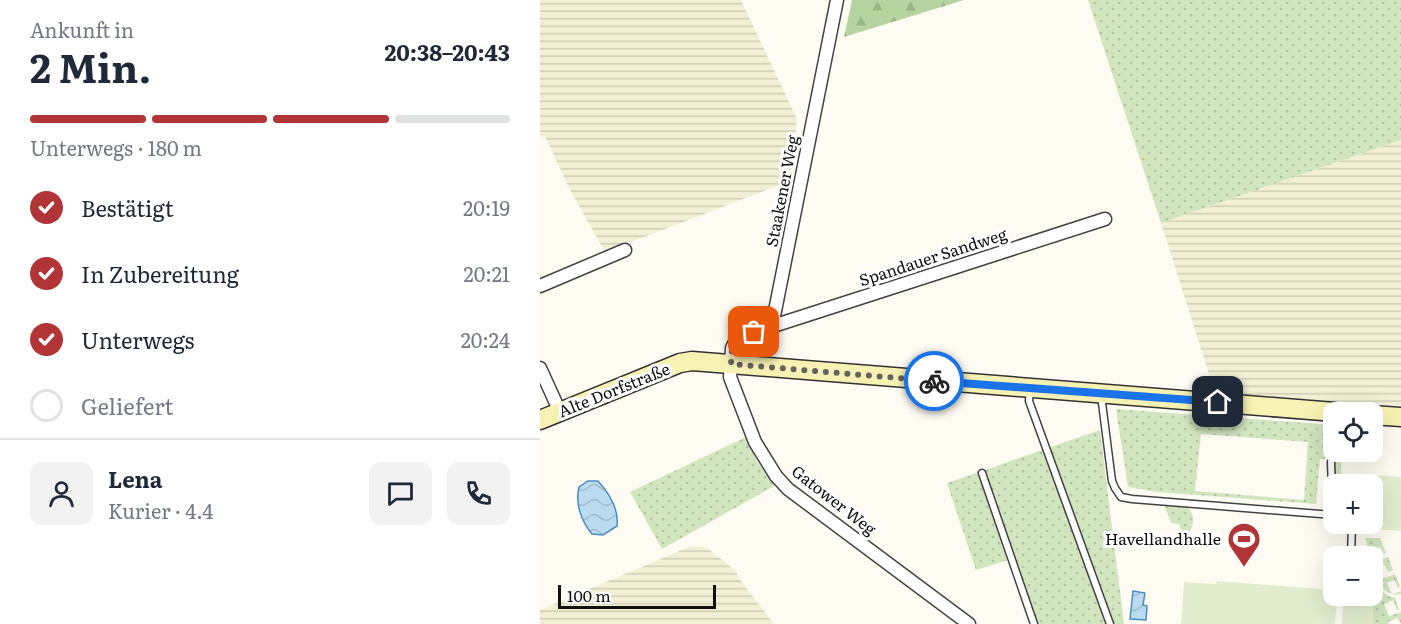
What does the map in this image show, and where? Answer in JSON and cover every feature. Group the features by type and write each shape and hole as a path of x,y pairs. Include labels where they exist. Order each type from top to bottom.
{"street":[{"name":"Staakener Weg","path":"770,327 837,0"},
{"name":"Spandauer Sandweg","path":"770,327 1105,219"},
{"path":"540,286 625,250"},
{"path":"731,364 732,348 737,338 770,327"},
{"name":"Alte Dorfstraße","path":"540,420 680,363 692,361 1323,411"},
{"name":"Gatower Weg","path":"731,364 730,377 755,442 776,476 788,489 969,624"},
{"path":"540,368 560,412"},
{"path":"1383,416 1401,417"}],"lane":[{"path":"1030,388 1029,401 1110,624"},
{"path":"1101,394 1113,481 1121,496 1186,504 1323,514"},
{"path":"1331,462 1331,474"},
{"path":"982,473 1034,624"}],"shaded area":[{"path":"540,0 741,0 797,119 790,181 605,252 570,190 545,136 540,137"},
{"path":"1401,140 1401,406 1383,405 1383,402 1344,402 1215,393 1161,223"},
{"path":"691,546 707,548 735,570 774,624 540,624 540,610"}],"green space":[{"path":"852,0 964,0 844,37"},
{"path":"1088,0 1401,0 1401,140 1161,223"},
{"path":"1116,409 1323,424 1323,459 1320,459 1316,504 1157,492 1128,487","holes":["1201,434 1308,442 1304,500 1195,491"]},
{"path":"1100,430 1124,624 1031,624 1008,560 976,570 947,483"},
{"path":"746,437 757,461 776,485 662,549 630,492"},
{"path":"1333,462 1341,462 1341,474 1334,474"},
{"path":"1383,476 1401,477 1401,531 1383,530"},
{"path":"1164,505 1188,507 1191,511 1193,522 1186,536 1182,533 1179,524 1171,523"},
{"path":"1365,538 1380,538 1386,553 1383,552 1383,546 1367,546"},
{"path":"1388,557 1393,570 1388,572 1383,559"},
{"path":"1395,574 1400,586 1398,588 1394,580 1387,583 1392,594 1383,589 1383,579"},
{"name":"Havellandhalle","path":"1217,581 1323,589 1323,606 1336,606 1335,624 1181,624 1184,582 1216,584"},
{"path":"1383,592 1395,598 1399,610 1393,600 1384,604 1389,616 1401,612 1401,624 1397,618 1388,622 1389,624 1372,624 1373,606 1383,606"},
{"path":"1343,606 1373,606 1372,624 1342,624"}],"water":[{"path":"588,481 598,481 615,507 617,526 603,535 592,534 580,512 579,487"},
{"path":"1133,591 1145,593 1143,605 1147,606 1146,620 1130,619"}],"way so far":[{"path":"754,332 737,338 732,348 731,364 934,381"}],"place":[{"name":"Havellandhalle","path":"1244,568"}],"route":[{"path":"934,381 1218,402"}]}
